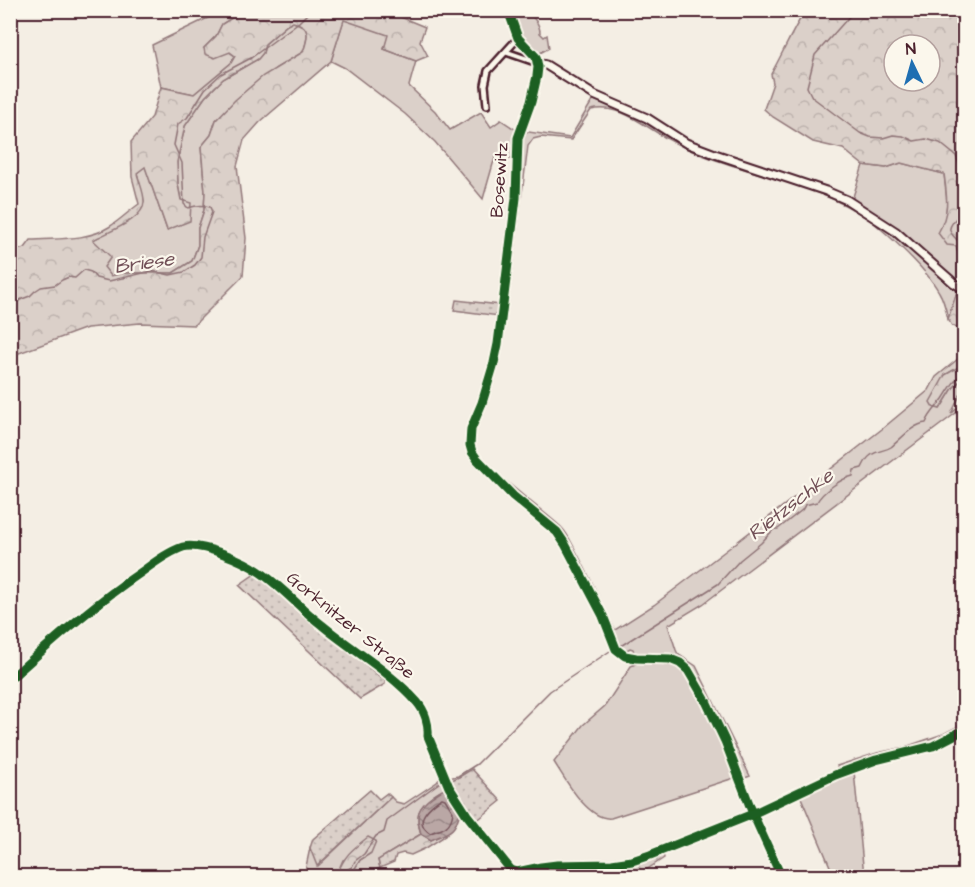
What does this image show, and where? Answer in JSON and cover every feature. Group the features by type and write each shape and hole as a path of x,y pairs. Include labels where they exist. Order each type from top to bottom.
{"street":[{"path":"508,10 518,38 536,57 538,63"},
{"path":"487,105 485,85 488,71 518,38"},
{"path":"506,51 546,65 594,95 647,118 686,142 847,200 895,231 954,283 964,289"},
{"name":"Bosewitz","path":"538,63 537,76 518,138 516,198 498,344 482,403 471,429 472,452 513,496 557,532 603,616 616,649 625,656 669,659 680,663 688,670 706,701 739,774 753,814"},
{"name":"Gorknitzer Straße","path":"10,679 111,593 176,550 190,546 213,550 234,558 259,571 321,625 394,680 418,703 429,729 428,736 446,779 466,815 511,870 516,872 541,867 632,861 753,814 835,775 876,760 933,746 964,730"},
{"path":"753,814 782,876"}],"green space":[{"path":"222,11 243,11 222,24 216,36 204,48 229,52 235,56 231,63 194,94 161,87 152,45"},
{"path":"243,11 386,11 425,27 420,41 428,56 416,61 384,49 388,35 344,20 331,61 260,122 244,140 237,166 246,238 243,276 194,325 140,323 87,328 11,356 11,251 25,248 31,240 91,235 113,224 139,204 132,177 131,142 152,117 161,87 194,94 231,63 235,56 230,52 215,58 205,54 204,48 216,36 222,24","holes":["293,22 299,24 307,33 303,52 263,76 235,100 216,120 211,135 201,147 205,192 204,210 198,228 198,245 192,261 173,273 123,273 111,276 104,267 111,257 93,240 132,220 143,208 144,198 137,173 145,167 167,230 190,221 191,203 181,200 178,185 177,162 185,126 205,97 223,79 258,59 263,53 265,44 287,25"]},
{"path":"512,11 525,11 533,18 539,26 540,33 544,37 547,35 549,48 538,54 525,42"},
{"path":"805,11 964,11 964,287 960,284 962,270 956,246 947,245 938,233 946,211 944,174 901,163 886,168 863,165 843,149 813,142 764,109 773,83 771,74"},
{"path":"344,19 389,35 384,49 416,61 409,86 435,111 450,130 481,112 491,127 501,120 516,130 515,159 496,156 483,199 435,142 405,114 345,68 331,61"},
{"path":"293,22 303,26 307,33 303,52 276,68 216,120 211,135 201,147 205,192 204,210 198,228 198,245 192,261 173,273 123,273 111,276 104,268 93,240 108,232 144,201 137,173 145,166 167,230 181,200 177,162 185,126 205,97 223,79 258,59 263,53 265,44"},
{"path":"594,98 647,121 668,135 845,202 873,219 871,221 847,206 796,185 691,150 621,112 591,110 571,140 541,137 533,139 528,146 503,345 487,403 475,432 474,442 477,451 498,474 564,530 615,630 654,605 882,429 929,390 936,377 964,354 964,364 945,375 940,409 959,381 964,387 951,414 964,402 964,407 703,604 668,625 678,654 696,666 750,776 742,779 726,738 681,661 635,655 633,649 630,648 623,652 619,649 567,543 515,495 474,451 472,445 474,430 496,364 522,131 570,138"},
{"path":"901,163 944,174 947,202 945,221 960,259 962,278 960,284 852,200 863,165 886,168"},
{"path":"876,221 958,289 948,319 945,305 933,283 909,255 874,223"},
{"path":"958,289 964,293 964,331 952,326 948,319"},
{"path":"456,300 500,305 499,316 454,310"},
{"path":"964,364 964,385 959,382 953,388 940,409 933,407 930,402 945,375"},
{"path":"255,574 385,681 385,684 360,699 239,585"},
{"path":"642,661 670,662 679,665 686,672 711,717 737,777 611,818 602,817 594,813 578,798 554,762 583,725 605,706 631,666"},
{"path":"964,723 964,727 929,744 875,758 840,771 837,766 905,747 943,734"},
{"path":"472,769 501,801 475,822 449,781"},
{"path":"854,771 864,876 834,876 800,795"},
{"path":"441,777 446,789 428,800 419,812 418,822 421,834 378,860 380,868 364,876 353,876 352,873 360,860 371,853 343,860 336,876 304,876 310,848 318,866 391,797 396,802 404,804"},
{"path":"370,790 379,799 387,793 391,797 317,866 310,848 313,839"},
{"path":"421,834 431,840 448,834 411,855 403,853 396,855 394,862 380,868 378,860"},
{"path":"368,837 376,841 371,853 360,860 352,873 353,876 336,876 349,854"},
{"path":"663,853 664,858 637,876 621,876 634,863"}],"water":[{"path":"446,789 460,812 453,828 431,840 421,834 418,822 419,812 428,800"}],"waterway":[{"name":"Briese","path":"10,308 41,287 55,285 69,277 75,278 84,270 91,272 96,278 109,281 152,271 170,275 184,272 195,265 201,257 203,237 212,212 207,206 199,205 188,208 184,204 182,163 174,145 178,124 187,118 205,89 221,74 251,58 299,22 311,10"},
{"name":"Rietzschke","path":"855,10 815,55 807,87 812,97 860,133 870,137 883,138 893,135 914,141 926,139 940,143 956,156 962,172 963,191 960,214 950,229 964,249"},
{"name":"Rietzschke","path":"619,647 718,584 774,529 778,529 805,505 817,502 833,486 853,476 854,470 862,468 873,454 891,447 912,429 926,423 964,371"},
{"name":"Rietzschke","path":"448,778 458,776 477,764 550,691 613,649"},
{"name":"Rietzschke","path":"341,876 341,873 352,867 355,861 364,854 376,836 384,832 387,821 443,780"}],"cycle path":[{"path":"508,10 518,38 536,57 538,67 531,102 518,138 516,198 498,344 482,403 471,429 472,452 513,496 557,532 603,616 616,649 625,656 670,659 680,663 688,670 725,741 753,814 781,876"},
{"path":"10,679 90,610 166,555 191,546 223,554 244,563 268,578 334,635 383,671 417,702 424,714 428,736 449,787 467,815 511,870 517,872 557,865 612,864 632,861 748,816 835,775 876,760 933,746 964,730"}]}
